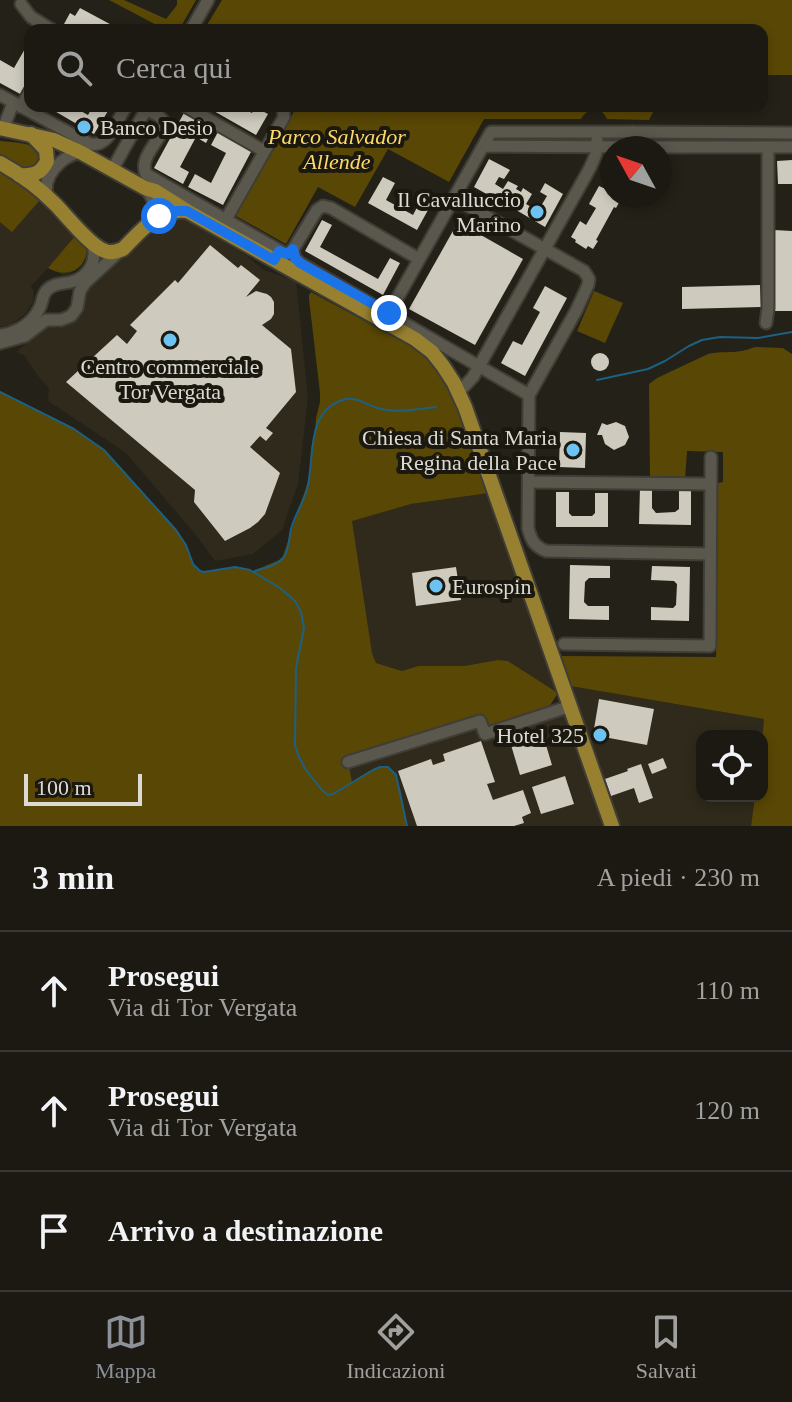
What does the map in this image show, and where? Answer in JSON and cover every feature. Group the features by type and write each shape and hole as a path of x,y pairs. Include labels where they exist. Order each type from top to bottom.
{"main road":[{"path":"1,129 54,140 155,191 187,211 283,254 415,339 436,357 459,392 612,826"},
{"path":"19,175 35,175 46,164 46,150 31,134"},
{"path":"0,163 48,198 92,242 108,252 123,249 153,221 169,211 187,211"}],"street":[{"path":"194,24 208,0"},
{"path":"21,4 31,17 42,24"},
{"path":"0,95 24,109"},
{"path":"1,129 24,97"},
{"path":"30,112 90,144 105,141 123,112"},
{"path":"112,170 142,112"},
{"path":"153,112 161,117 165,127 143,167 149,177 529,395"},
{"path":"196,112 264,151"},
{"path":"225,221 284,117 283,112"},
{"path":"389,313 491,132 792,133"},
{"path":"459,392 479,367 590,168 598,132"},
{"path":"483,146 597,147"},
{"path":"672,147 792,147"},
{"path":"766,323 768,147"},
{"path":"48,198 45,187 51,174 66,157 80,152"},
{"path":"145,188 154,200 153,221"},
{"path":"454,198 584,271 589,281 576,311 529,395 528,528 532,541 546,551 710,554"},
{"path":"283,254 317,210 327,206 419,259"},
{"path":"0,335 12,333 29,323 50,287 74,281 89,269 95,257 92,242"},
{"path":"0,343 21,338 46,320 64,319 73,314 85,283 123,249"},
{"path":"42,302 44,310 54,320"},
{"path":"564,644 710,646 711,457"},
{"path":"530,482 711,484"},
{"path":"348,762 480,721 485,734 571,706"}],"shaded area":[{"path":"0,167 21,181 87,247 86,258 70,274 63,275 48,268 31,286 33,302 25,314 10,325 0,327"},
{"path":"182,217 246,255 264,270 296,281 308,397 298,484 282,530 253,554 215,561 126,453 48,401 49,388 24,355 16,352 47,326 58,328 70,325 82,313 89,286 167,218"},
{"path":"489,493 558,693 508,661 464,666 418,666 402,671 376,663 372,653 351,520 411,504"},
{"path":"569,686 765,719 764,730 696,730 696,802 754,802 751,826 620,826"},
{"path":"567,708 607,826 407,826 400,792 351,783 348,762 480,721"}],"green space":[{"path":"109,0 124,0 166,19 177,5 177,0 196,0 182,24 155,24"},
{"path":"222,0 792,0 792,75 768,75 768,24 208,24"},
{"name":"Parco Salvador Allende","path":"294,112 587,112 581,119 484,119 449,182 388,149 355,207 318,187 286,244 236,216"},
{"name":"Parco Salvador Allende","path":"601,112 653,112 649,120 607,119"},
{"path":"0,141 35,148 41,157 36,168 24,169 0,154"},
{"path":"0,168 21,181 40,200 12,232 0,222"},
{"path":"76,235 87,247 80,267 62,273 48,268"},
{"path":"594,291 623,303 605,343 577,331"},
{"path":"311,292 424,354 447,384 461,410 459,413 489,493 411,504 352,521 376,663 402,671 418,666 464,666 508,661 558,693 547,710 485,734 480,721 348,762 352,782 380,767 393,772 400,789 407,826 0,826 0,392 74,429 104,450 176,530 197,569 204,572 235,567 253,571 282,559 310,476 311,450 320,402 309,299"},
{"path":"755,347 783,348 792,354 792,826 751,826 754,802 768,802 768,730 763,730 764,719 570,686 559,656 716,657 718,483 723,482 723,452 687,451 685,480 650,479 649,384 708,354"}],"building":[{"path":"80,8 110,24 64,24 70,13 75,16"},
{"path":"24,50 22,95 0,83 0,60 14,68"},
{"path":"56,112 83,112 88,115 90,112 107,112 94,134"},
{"path":"184,112 214,127 206,143 196,137 180,167 189,172 183,184 154,168"},
{"path":"216,112 268,114 256,135"},
{"path":"218,132 252,150 223,205 188,187 195,174 211,183 226,153 211,145"},
{"path":"489,159 510,170 504,179 499,177 495,184 503,189 508,181 518,186 516,189 521,192 523,188 532,194 526,204 538,211 547,196 540,192 545,183 563,194 545,227 511,207 513,203 508,206 474,187"},
{"path":"792,160 792,184 778,184 777,161"},
{"path":"383,177 395,183 386,200 413,215 423,196 433,201 417,230 368,203"},
{"path":"599,186 600,208 613,208 593,249 588,246 586,249 571,237 580,221 586,225 596,208 589,204"},
{"path":"322,220 332,225 320,247 378,279 390,258 400,263 383,295 305,251"},
{"path":"458,222 523,259 475,345 409,309"},
{"path":"774,230 792,231 792,311 772,311"},
{"path":"210,245 238,268 241,265 260,280 246,297 256,291 267,294 274,302 274,314 262,325 291,349 296,392 266,428 273,433 266,441 260,436 250,447 280,473 265,514 250,528 225,541 194,502 195,490 66,382 117,335 127,344 137,331 130,325 175,280 178,283"},
{"path":"760,285 761,307 682,309 682,287"},
{"path":"545,286 567,298 525,376 501,363 513,341 522,345 540,312 533,308"},
{"path":"600,353 609,362 600,371 591,362"},
{"path":"616,422 625,426 629,437 625,445 614,450 605,444 602,435 597,435 602,423"},
{"name":"Chiesa di Santa Maria Regina della Pace","path":"560,432 586,433 585,468 559,467"},
{"path":"640,487 652,487 652,508 656,513 675,512 679,509 679,488 691,488 691,525 639,524"},
{"path":"556,492 569,492 569,513 572,516 592,516 595,513 595,493 608,493 608,527 556,527"},
{"path":"570,565 610,566 610,578 589,578 585,582 584,602 588,606 609,606 609,620 569,619"},
{"path":"652,566 690,567 689,621 651,620 651,607 673,608 676,605 677,584 674,581 651,580"},
{"name":"Eurospin","path":"456,567 461,600 416,606 412,573"},
{"path":"599,699 654,709 647,745 593,735"},
{"path":"543,735 552,765 520,775 511,745"},
{"path":"481,741 495,782 487,784 493,800 523,790 531,813 522,817 524,823 514,826 417,826 398,771 431,759 433,765 445,761 443,754"},
{"path":"663,758 667,768 652,774 648,764"},
{"path":"641,764 653,798 639,803 634,788 611,796 605,779"},
{"path":"565,776 574,804 541,814 532,787"}],"waterway":[{"path":"597,380 648,369 702,340 758,338 792,332"},
{"path":"0,392 74,429 104,450 176,530 193,564 200,571 235,567 250,570 295,601 304,628 296,668 295,745 299,757 328,795 373,770 388,767 396,775 407,826"},
{"path":"255,571 277,563 286,552 307,489 316,427 329,407 346,399 388,410 436,407"}],"place":[{"name":"Banco Desio","path":"84,127"},
{"name":"Il Cavalluccio Marino","path":"537,212"},
{"name":"Centro commerciale Tor Vergata","path":"170,340"},
{"name":"Chiesa di Santa Maria Regina della Pace","path":"573,450"},
{"name":"Eurospin","path":"436,586"},
{"name":"Hotel 325","path":"600,735"}],"route":[{"path":"159,216 169,211 187,211 274,260 279,251 287,254 293,249 300,263 389,313"}]}
